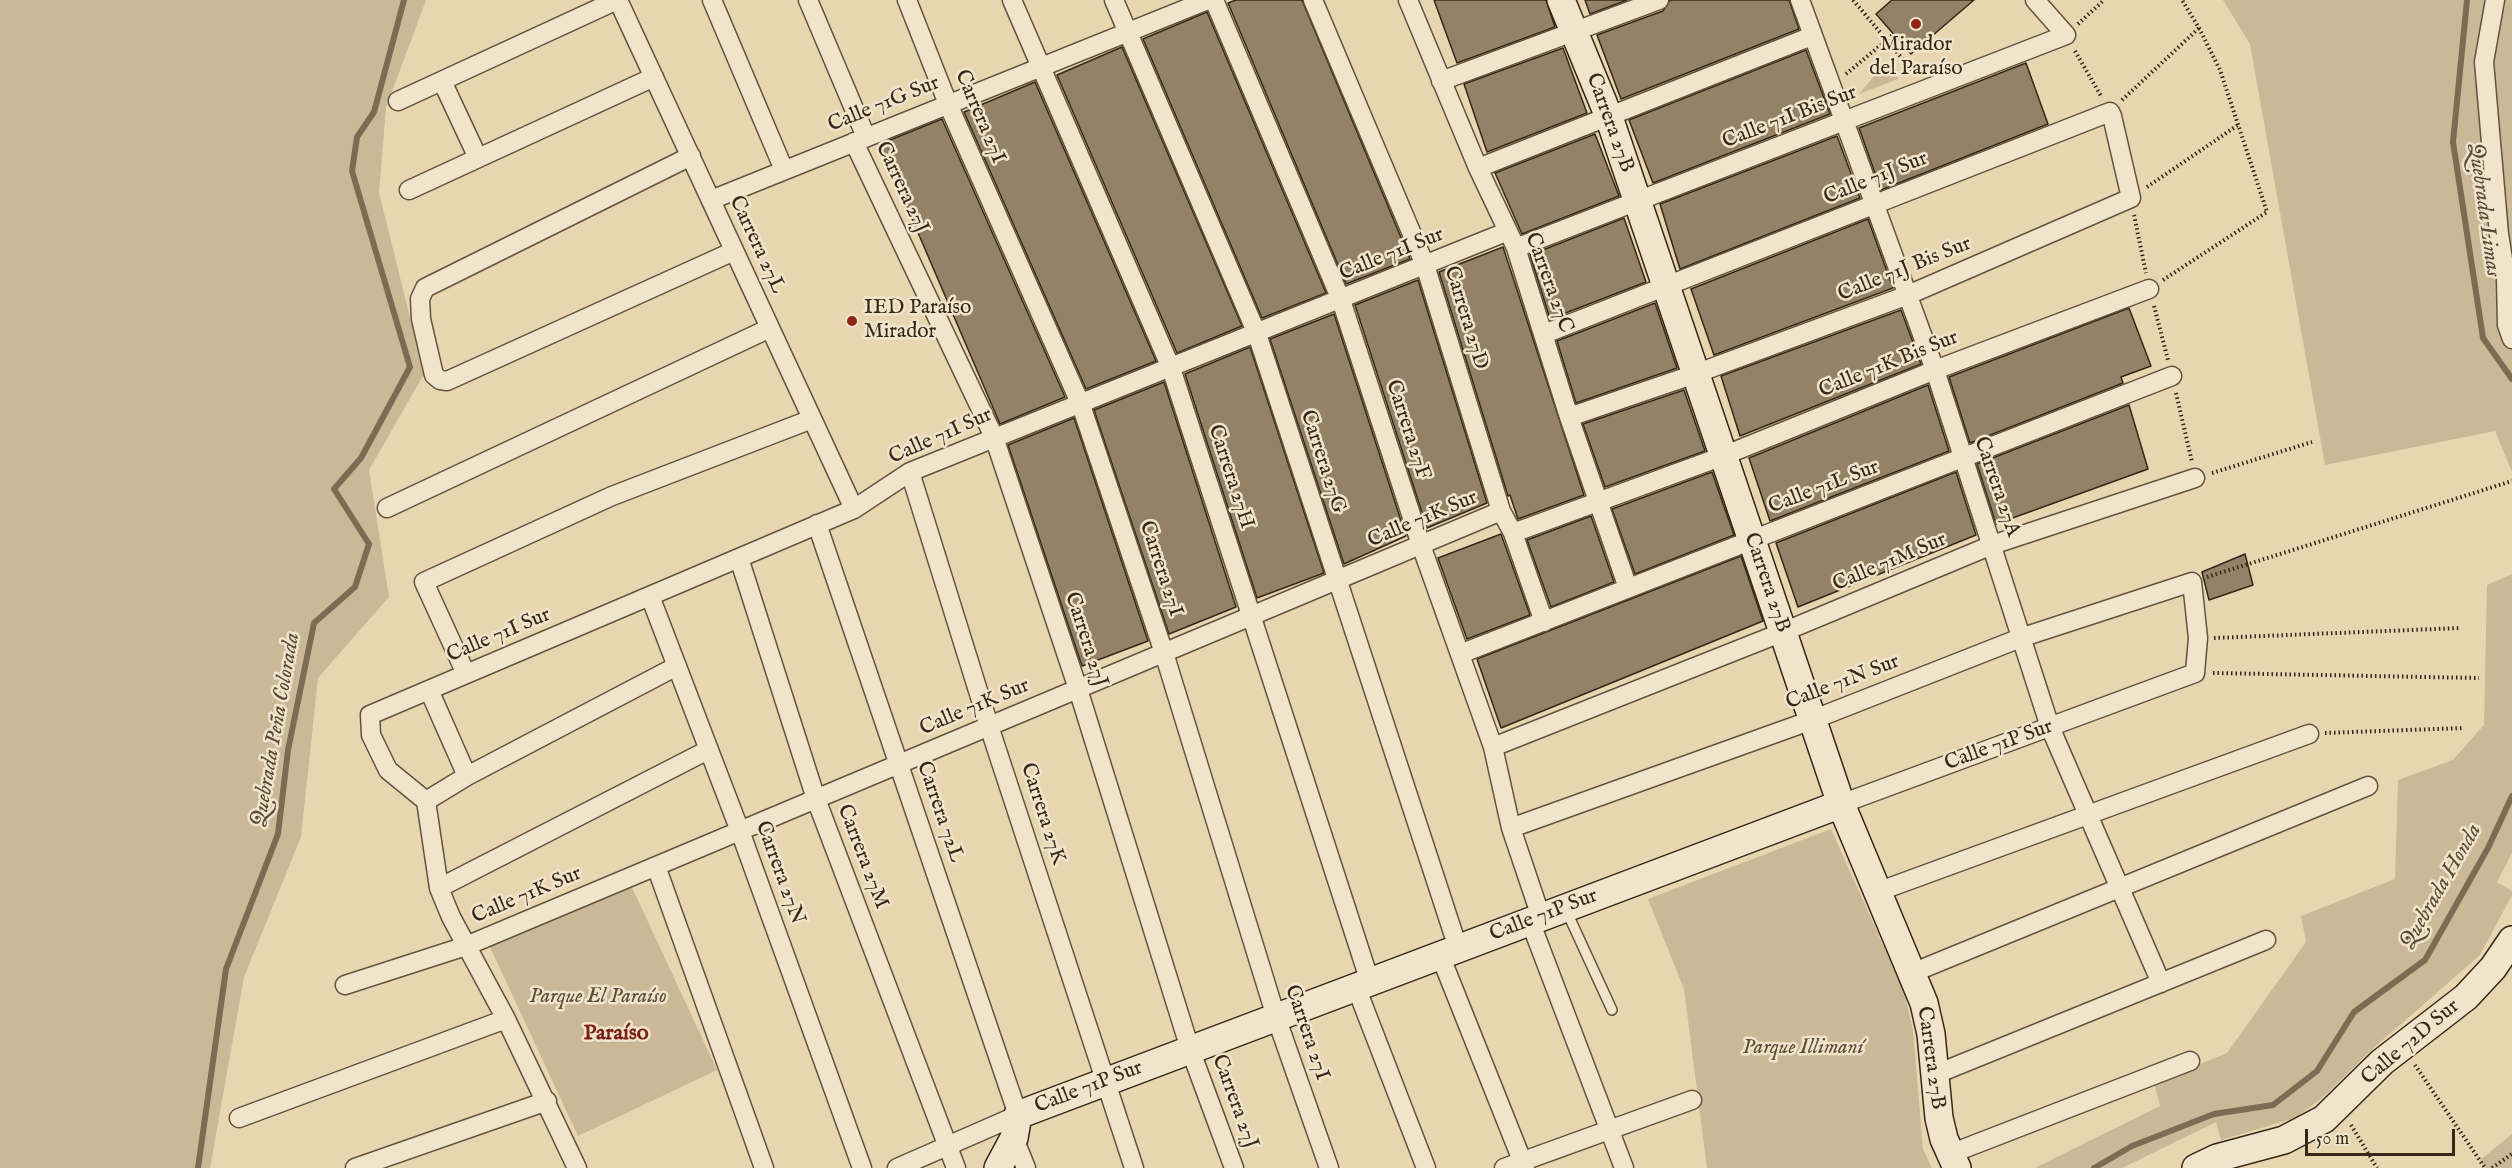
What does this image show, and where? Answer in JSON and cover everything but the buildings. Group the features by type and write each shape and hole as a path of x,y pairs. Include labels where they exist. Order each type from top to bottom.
{"street":[{"name":"Carrera 27L","path":"618,0 854,509"},
{"path":"398,101 618,0"},
{"path":"712,0 784,170"},
{"name":"Carrera 27J","path":"808,0 860,140 994,437 1078,689 1191,1049 1234,1168"},
{"name":"Carrera 27I","path":"907,0 948,104 1081,405 1164,653 1276,1017 1329,1168"},
{"name":"Carrera 27H","path":"1012,0 1172,368 1251,616 1363,984 1426,1168"},
{"name":"Carrera 27G","path":"1114,0 1257,334 1336,581 1449,952 1524,1165"},
{"name":"Calle 71G Sur","path":"711,200 1208,0"},
{"name":"Carrera 27F","path":"1214,0 1341,300 1421,545 1492,747 1511,828 1545,916 1609,1130 1624,1168"},
{"name":"Carrera 27D","path":"1313,0 1425,265 1501,511 1513,532 1544,622"},
{"name":"Carrera 27C","path":"1408,0 1478,168 1506,232 1516,248 1569,417 1628,588"},
{"name":"Carrera 27B","path":"1561,0 1609,117 1841,804 1912,973 1928,1018 1939,1118 1953,1161"},
{"path":"1441,81 1659,0"},
{"name":"Carrera 27A","path":"1800,0 1935,370 2050,727 2161,983"},
{"path":"2035,0 2066,35"},
{"path":"2495,0 2484,62 2499,234 2506,278 2507,325 2512,339"},
{"name":"Calle 71I Bis Sur","path":"1516,248 1844,121 1923,83 2066,35"},
{"path":"1478,168 1812,36"},
{"path":"409,190 654,76"},
{"path":"442,81 478,158"},
{"path":"2110,111 2131,198"},
{"name":"Calle 71J Sur","path":"1544,334 2110,111"},
{"path":"691,156 425,288 420,299 424,344 434,375 440,380 447,381 734,251"},
{"name":"Calle 71J Bis Sur","path":"1569,417 1695,374 1908,295 2131,198"},
{"name":"Calle 71I Sur","path":"426,801 388,770 371,735 370,716 854,509 910,472 1506,232"},
{"name":"Calle 71K Bis Sur","path":"1513,532 1723,456 1935,370 2149,288"},
{"path":"387,508 770,328"},
{"name":"Calle 71L Sur","path":"1460,654 2172,376"},
{"path":"466,674 424,582 612,496 812,418"},
{"name":"Carrera 27K","path":"910,472 989,726 1134,1168"},
{"name":"Calle 71M Sur","path":"1492,747 1783,632 1992,544 2195,478"},
{"name":"Calle 71K Sur","path":"345,985 466,946 1501,511"},
{"name":"Carrera 72L","path":"817,525 899,764 1016,1126"},
{"name":"Carrera 27M","path":"739,558 816,799 956,1168"},
{"path":"2192,582 2198,638 2194,673"},
{"name":"Calle 71N Sur","path":"1511,828 1812,720 2022,637 2192,582"},
{"name":"Carrera 27N","path":"650,596 740,831 862,1168"},
{"path":"577,1168 547,1101 466,946 439,888 426,801 467,776 677,666"},
{"name":"Calle 71P Sur","path":"897,1168 947,1148 1016,1126 1106,1082 1191,1049 2194,673"},
{"path":"429,690 467,776"},
{"path":"1877,892 2309,734"},
{"path":"439,888 708,750"},
{"path":"1912,973 2368,786"},
{"path":"656,866 764,1168"},
{"path":"1934,1075 2266,940"},
{"name":"Calle 72D Sur","path":"2196,1168 2217,1158 2284,1140 2324,1119 2382,1062 2466,997 2493,968 2512,940"},
{"path":"239,1118 506,1019"},
{"path":"1953,1161 2190,1060"},
{"path":"1504,1168 1524,1165 1609,1130 1692,1100"},
{"path":"355,1168 547,1101"},
{"path":"998,1168 1016,1126"},
{"path":"1016,1126 1026,1168"}],"lane":[{"path":"1545,916 1612,1010"}],"path":[{"path":"1853,0 1923,83"},
{"path":"2104,0 2066,35 2110,111 2199,28"},
{"path":"2149,288 2267,212 2220,70 2182,0"},
{"path":"1830,86 1894,34"},
{"path":"1908,81 1923,83"},
{"path":"2238,125 2131,198 2149,288 2195,478 2312,441"},
{"path":"2192,582 2512,482"},
{"path":"2198,638 2460,628"},
{"path":"2194,673 2479,678"},
{"path":"2309,734 2464,728"},
{"path":"2402,1047 2485,1168"},
{"path":"2339,1106 2376,1168"},
{"path":"2492,1168 2512,1154"}],"green space":[{"path":"0,0 426,0 386,108 379,193 424,374 369,470 389,597 318,678 301,837 244,977 210,1168 0,1168"},
{"path":"2223,0 2512,0 2512,472 2495,431 2325,465 2250,44"},
{"path":"1886,62 1894,67 1898,79 1859,94"},
{"path":"2512,574 2512,853 2497,882 2512,891 2512,895 2480,955 2377,1045 2321,1099 2295,1118 2221,1140 2216,1122 2122,1168 2035,1168 2160,1106 2154,1083 2227,1053 2306,942 2301,916 2395,879 2398,780 2453,760 2484,725 2487,585"},
{"name":"Parque Illimaní","path":"1831,829 1904,992 1913,1030 1923,1149 1932,1168 1707,1168 1684,989 1648,899"},
{"name":"Parque El Paraíso","path":"629,881 717,1070 578,1136 490,947"},
{"path":"2512,1134 2512,1168 2485,1168 2480,1160"}],"waterway":[{"name":"Quebrada Peña Colorada","path":"198,1168 226,969 278,834 288,750 314,623 355,587 369,544 334,489 361,458 410,367 352,171 357,137 374,112 404,0"},
{"name":"Quebrada Limas","path":"2467,0 2453,142 2483,338 2512,379"},
{"name":"Quebrada Honda","path":"2094,1168 2132,1146 2214,1114 2273,1105 2317,1071 2354,1012 2425,960 2488,848 2512,796"}],"place":[{"name":"Mirador del Paraíso","path":"1916,24"},
{"name":"IED Paraíso Mirador","path":"852,321"}],"district":[{"name":"Paraíso","path":"616,1034"}]}
